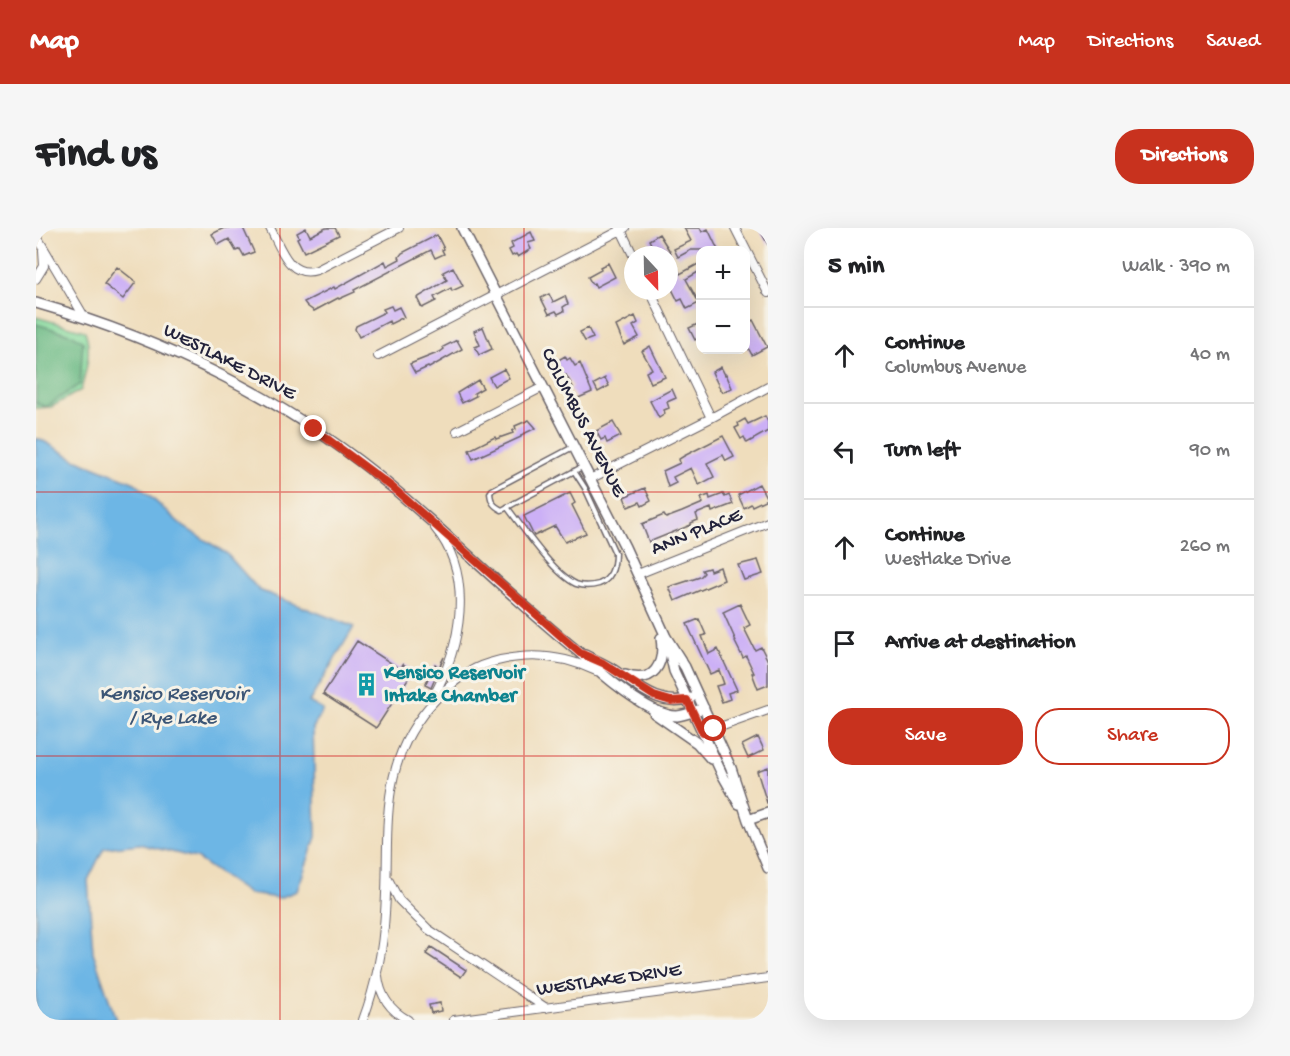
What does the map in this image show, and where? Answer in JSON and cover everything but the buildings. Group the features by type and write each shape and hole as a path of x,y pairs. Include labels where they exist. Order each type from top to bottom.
{"street":[{"path":"270,228 291,265 304,273 317,270 399,228"},
{"name":"COLUMBUS AVENUE","path":"462,228 573,446 579,468 590,479 638,574 666,637 698,695 731,768 748,820 768,868"},
{"path":"735,228 768,293"},
{"path":"378,356 622,229 629,246"},
{"path":"36,279 44,266 44,256 38,238"},
{"path":"38,238 85,318"},
{"path":"654,300 711,418"},
{"name":"WESTLAKE DRIVE","path":"36,303 85,318 177,354 268,401 339,447 392,487 580,653"},
{"path":"457,431 543,387"},
{"path":"590,479 768,387"},
{"name":"WESTLAKE DRIVE","path":"363,1020 378,973 384,932 388,807 394,771 400,753 441,683 451,658 457,632 458,576 447,545 437,530 417,510"},
{"name":"ANN PLACE","path":"638,574 768,522"},
{"path":"613,670 639,678 657,668 662,653 659,621"},
{"name":"COLUMBUS AVENUE","path":"666,637 674,671 722,774 748,820"},
{"path":"580,653 613,670 654,696 671,701 687,700 698,695"},
{"path":"580,653 607,678 697,743 714,761 722,774"},
{"name":"WESTLAKE DRIVE","path":"420,718 447,688 463,675 498,660 524,656 551,656 585,665 607,678"},
{"path":"626,692 669,715 678,716 704,708"},
{"path":"703,733 768,710"},
{"path":"748,820 768,813"},
{"path":"386,875 399,900 428,929 546,1008"},
{"path":"378,973 379,983 386,1000 408,1020"},
{"name":"WESTLAKE DRIVE","path":"454,1020 768,978"}],"lane":[{"path":"507,507 541,551 570,580 578,585 590,586 603,583 611,574 615,564 615,553 585,488 579,468 507,507 502,510 495,507 491,501 492,490 573,446"}],"green space":[{"path":"36,317 85,331 87,338 87,360 81,390 51,407 36,408"},
{"path":"36,324 73,335 83,342 80,384 46,407 36,403"}],"water":[{"name":"Kensico Reservoir / Rye Lake","path":"36,439 40,439 75,459 135,483 184,527 226,553 259,590 354,627 309,702 323,710 313,728 316,837 297,891 279,898 249,894 196,858 139,844 104,848 88,880 93,952 116,1020 36,1020"}],"place":[{"name":"Kensico Reservoir Intake Chamber","path":"366,685"}],"route":[{"path":"314,429 392,487 580,653 603,663 645,692 662,700 687,700 703,733 714,729"}]}
